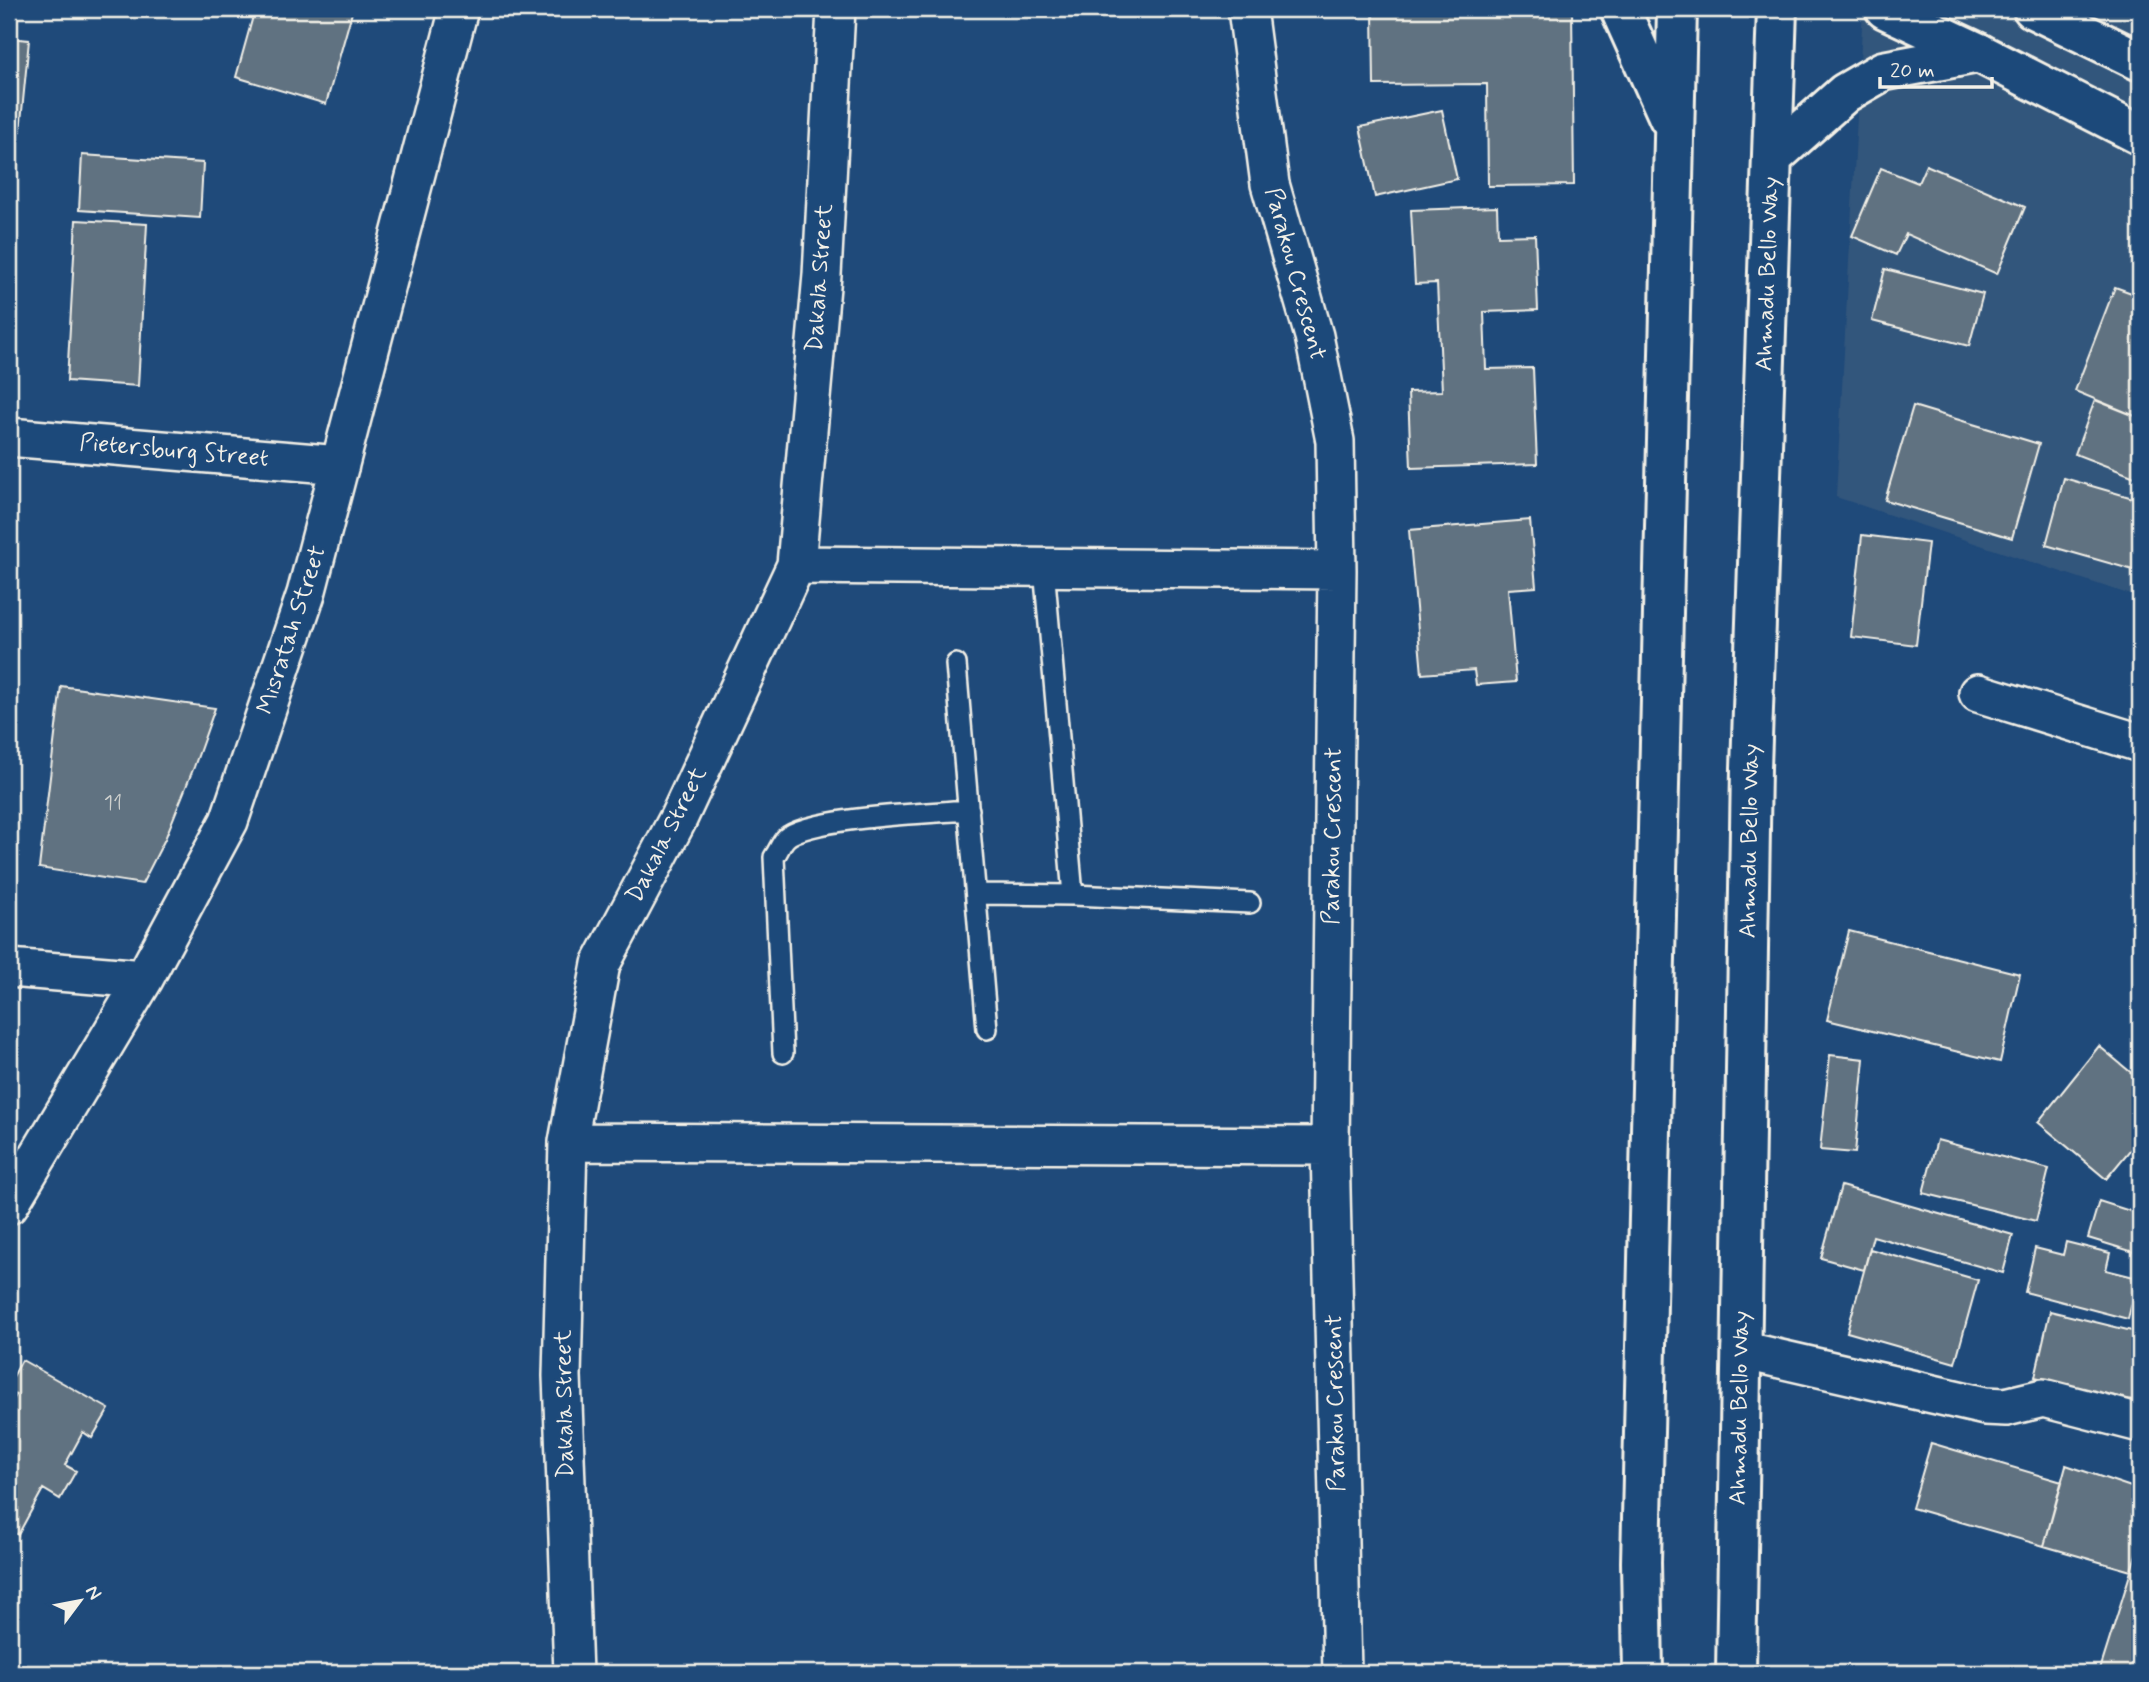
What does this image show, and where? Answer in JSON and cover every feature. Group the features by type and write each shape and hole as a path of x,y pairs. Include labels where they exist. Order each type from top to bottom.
{"main road":[{"path":"1620,9 1674,129"},
{"path":"1643,1673 1641,1562 1677,9"},
{"name":"Ahmadu Bello Way","path":"1736,1673 1751,768 1777,9"},
{"path":"1885,9 1979,53 2140,135"},
{"path":"2048,12 2140,61"},
{"path":"1772,158 1845,93 1883,71 1979,53"}],"street":[{"name":"Misratah Street","path":"9,1205 144,979 229,821 306,594 459,9"},
{"name":"Dakala Street","path":"573,1673 562,1376 568,1142 601,964 678,819 796,565 822,275 836,9"},
{"name":"Parakou Crescent","path":"1247,9 1270,184 1314,336 1335,441 1337,570 1330,1146 1342,1673"},
{"name":"Pietersburg Street","path":"9,437 340,465"},
{"path":"796,565 1337,570"},
{"path":"1978,693 2140,744"},
{"path":"9,968 144,979"},
{"path":"568,1142 1330,1146"},
{"path":"1741,1350 1985,1406 2007,1408 2043,1398 2140,1423"}],"lane":[{"path":"1044,568 1073,895"},
{"path":"956,664 987,1029"},
{"path":"783,1053 774,857 786,838 813,826 969,810"},
{"path":"976,894 1073,895 1250,903"}],"shaded area":[{"path":"1863,9 2140,9 2140,598 1836,497"}],"building":[{"path":"255,9 353,9 326,104 236,77"},
{"path":"1373,9 1572,9 1574,185 1488,186 1487,84 1374,85"},
{"path":"9,38 29,40 20,132 9,131"},
{"path":"1442,110 1457,179 1375,197 1360,127"},
{"path":"82,155 203,163 200,218 79,210"},
{"path":"1926,165 2025,207 1997,274 1906,234 1896,255 1852,236 1881,168 1918,183"},
{"path":"1497,207 1498,236 1535,235 1538,310 1484,312 1486,369 1533,368 1537,464 1411,468 1408,392 1442,391 1437,283 1415,284 1411,210"},
{"path":"76,220 147,224 138,386 67,381"},
{"path":"1885,269 1983,294 1969,346 1872,321"},
{"path":"2115,287 2140,296 2140,418 2075,391"},
{"path":"2095,400 2140,418 2140,479 2075,454"},
{"path":"1913,406 2039,444 2012,538 1885,500"},
{"path":"2064,478 2140,500 2140,572 2046,545"},
{"path":"1530,520 1536,587 1508,589 1516,682 1476,685 1474,670 1422,674 1409,530"},
{"path":"1862,535 1928,543 1916,645 1851,637"},
{"path":"61,686 215,708 165,839 142,884 39,868"},
{"path":"1849,931 2020,974 2000,1062 1827,1020"},
{"path":"2099,1046 2140,1080 2140,1138 2106,1179 2038,1122"},
{"path":"1830,1055 1864,1059 1855,1153 1820,1150"},
{"path":"1937,1140 2049,1169 2036,1221 1923,1193"},
{"path":"1841,1186 2013,1235 2003,1273 1873,1236 1864,1270 1821,1258"},
{"path":"2140,1186 2140,1254 2088,1238 2099,1201 2133,1212"},
{"path":"2066,1242 2110,1253 2106,1270 2138,1278 2128,1319 2025,1292 2035,1248 2063,1255"},
{"path":"1870,1249 1978,1280 1955,1363 1847,1332"},
{"path":"2050,1311 2140,1333 2140,1402 2035,1377"},
{"path":"22,1360 109,1409 92,1438 83,1432 65,1465 76,1471 60,1499 43,1489 18,1535 9,1530 9,1407 16,1395 9,1391 9,1384"},
{"path":"1931,1443 2062,1482 2044,1546 1912,1508"},
{"path":"2066,1465 2140,1490 2140,1541 2131,1571 2044,1546"},
{"path":"2140,1541 2140,1673 2099,1673 2131,1571"}]}
